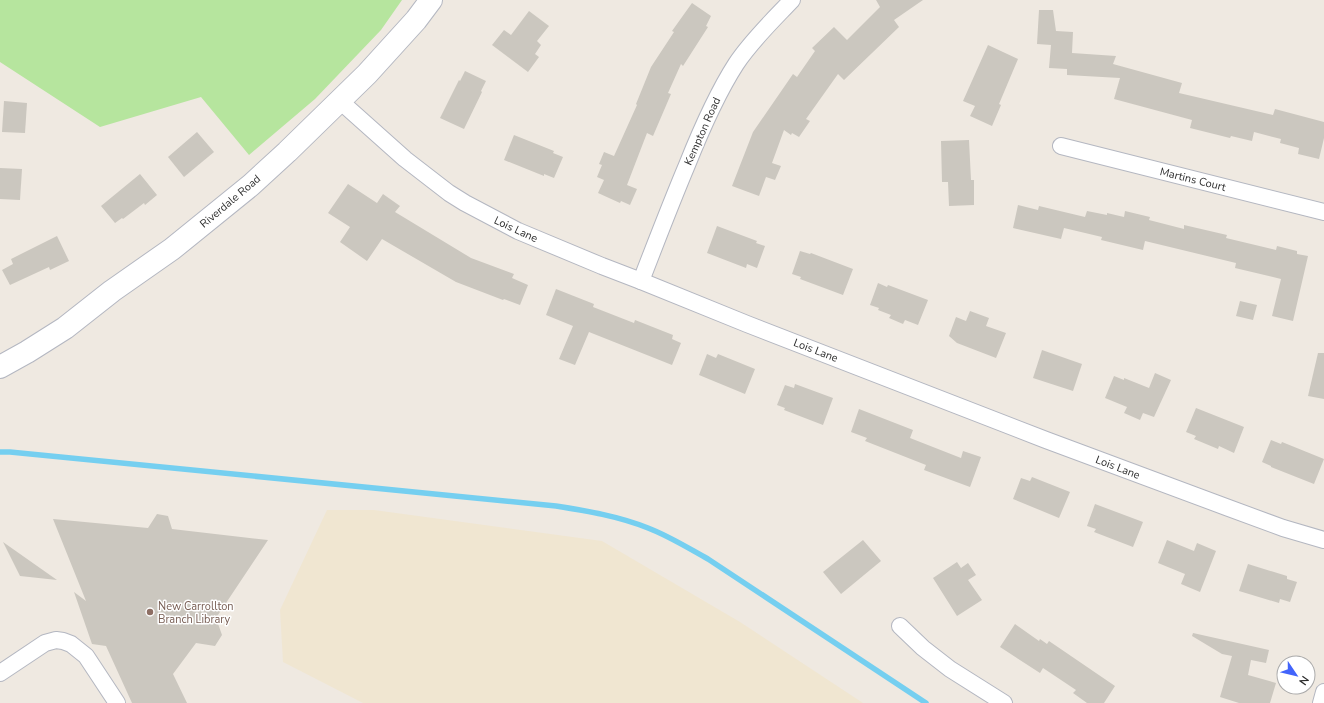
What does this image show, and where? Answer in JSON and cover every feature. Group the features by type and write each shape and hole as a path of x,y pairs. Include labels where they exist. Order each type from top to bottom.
{"main road":[{"name":"Riverdale Road","path":"1,365 27,352 65,328 112,291 172,249 251,185 368,74 396,44 431,0"}],"street":[{"name":"Kempton Road","path":"641,281 691,155 719,93 737,62 764,29 792,0"},
{"name":"Lois Lane","path":"340,101 405,159 449,193 465,204 518,231 747,324 1116,467 1261,520 1324,540"},
{"name":"Martins Court","path":"1061,146 1324,212"},
{"path":"900,626 923,648 950,669 1004,703"},
{"path":"0,673 45,642 56,640 63,641 71,644 86,656 117,703"},
{"path":"1321,703 1324,692"}],"shaded area":[{"path":"327,510 374,510 602,541 740,622 863,703 363,703 283,662 280,610"}],"green space":[{"path":"0,0 402,0 381,30 315,99 249,155 201,97 100,127 0,62"}],"building":[{"path":"876,0 923,0 894,20 899,27 844,80 838,74 806,119 810,121 799,137 792,133 791,135 784,130 772,163 781,166 775,180 766,177 759,196 732,186 753,132 793,74 797,77 815,51 812,48 834,27 847,40 880,7"},
{"path":"692,3 711,16 706,26 708,27 683,66 681,64 668,93 671,94 653,136 647,133 627,185 637,189 630,205 621,201 620,203 598,193 604,180 597,177 602,165 599,164 604,152 614,156 637,105 636,104 651,67 674,32 672,31"},
{"path":"1039,10 1053,10 1056,31 1073,32 1072,53 1116,56 1113,64 1182,83 1179,93 1273,115 1275,109 1324,122 1324,138 1319,159 1298,154 1299,148 1280,143 1281,139 1254,132 1252,141 1231,136 1230,138 1190,128 1192,120 1114,99 1120,78 1067,75 1067,69 1049,68 1051,45 1037,44"},
{"path":"529,11 549,26 537,41 541,45 535,54 539,57 528,72 492,45 504,30 511,35"},
{"path":"988,45 1018,59 999,104 1001,105 992,126 970,116 975,106 963,101"},
{"path":"465,71 486,81 464,129 440,118"},
{"path":"4,101 27,103 25,133 2,132"},
{"path":"197,132 214,152 184,177 168,157"},
{"path":"514,135 554,151 553,153 563,157 554,178 544,174 544,176 504,160"},
{"path":"969,140 971,180 974,180 974,205 949,206 948,182 942,182 941,141"},
{"path":"0,168 22,169 20,200 0,199"},
{"path":"140,174 157,195 145,205 144,203 123,219 122,218 115,223 101,206"},
{"path":"348,184 377,203 383,194 400,206 395,212 471,258 514,274 512,278 528,285 520,305 456,282 382,239 367,261 340,242 350,227 328,213"},
{"path":"1018,205 1038,210 1039,206 1085,217 1087,211 1107,215 1107,213 1124,217 1125,211 1150,217 1149,220 1184,229 1184,225 1227,235 1226,238 1276,250 1277,246 1297,251 1297,254 1308,256 1293,321 1272,316 1281,279 1235,268 1236,263 1145,241 1143,250 1101,240 1102,237 1064,228 1061,239 1013,228"},
{"path":"717,226 757,241 756,243 765,246 757,268 747,264 746,268 707,253"},
{"path":"57,236 69,261 50,270 49,267 10,285 2,270 13,264 11,259"},
{"path":"800,251 811,253 853,269 843,295 800,279 801,277 792,274"},
{"path":"878,283 887,287 888,285 928,300 918,325 905,320 903,324 889,318 891,315 878,310 879,308 870,305"},
{"path":"556,289 594,304 593,307 634,323 635,320 673,335 672,339 681,343 672,365 589,332 575,365 559,359 573,326 546,315"},
{"path":"1240,301 1257,305 1253,320 1236,316"},
{"path":"970,311 989,318 986,326 1006,333 996,358 957,343 949,336 956,317 966,321"},
{"path":"1042,350 1082,364 1073,391 1033,378"},
{"path":"1318,353 1324,353 1324,399 1308,396"},
{"path":"707,354 716,358 718,354 755,369 745,394 699,375"},
{"path":"1155,373 1171,380 1154,417 1143,413 1140,420 1124,413 1127,407 1105,398 1114,376 1124,380 1124,378 1149,388"},
{"path":"795,384 833,398 823,425 784,410 785,408 777,405 785,385 794,388"},
{"path":"1196,408 1244,427 1234,453 1219,446 1218,449 1194,439 1196,436 1186,432"},
{"path":"859,409 913,430 910,438 961,458 963,451 981,457 970,487 924,470 926,465 865,441 867,438 851,432"},
{"path":"1271,440 1281,444 1282,442 1324,459 1314,484 1262,462"},
{"path":"1032,477 1070,492 1059,518 1013,499 1021,478 1030,481"},
{"path":"1095,504 1143,522 1133,547 1094,532 1096,529 1087,526"},
{"name":"New Carrollton Branch Library","path":"157,514 168,516 172,529 268,540 216,618 222,635 215,646 196,643 173,674 187,703 132,703 106,646 92,644 74,592 86,601 53,519 148,528"},
{"path":"863,540 881,561 841,594 823,572"},
{"path":"1167,540 1194,551 1197,543 1216,551 1200,592 1181,584 1185,574 1158,563"},
{"path":"3,542 57,580 20,576"},
{"path":"957,562 961,568 968,563 976,575 968,580 982,600 957,616 933,578"},
{"path":"1248,564 1287,576 1287,579 1297,582 1290,602 1280,599 1279,603 1239,591"},
{"path":"1015,624 1039,641 1040,639 1047,644 1049,641 1115,686 1104,703 1087,703 1073,693 1076,690 1043,668 1040,673 1000,647"},
{"path":"1193,633 1269,650 1266,663 1251,660 1248,675 1276,683 1270,703 1239,703 1220,697 1232,656 1222,654 1192,636"}],"waterway":[{"path":"0,452 556,506 614,517 656,531 708,559 926,703"}],"place":[{"name":"New Carrollton Branch Library","path":"150,612"}]}
